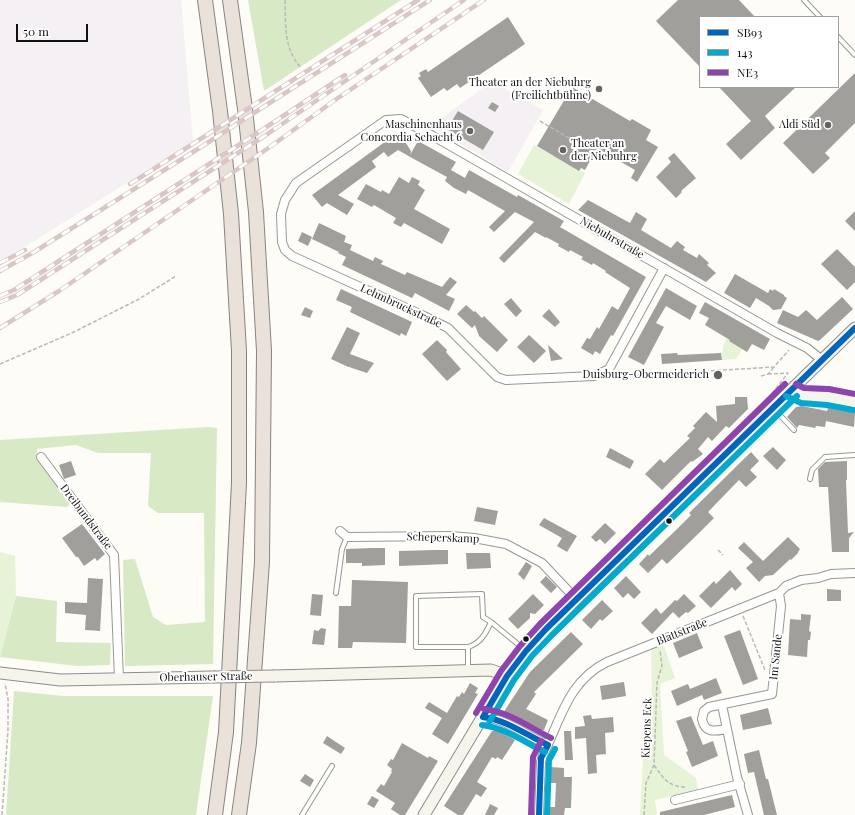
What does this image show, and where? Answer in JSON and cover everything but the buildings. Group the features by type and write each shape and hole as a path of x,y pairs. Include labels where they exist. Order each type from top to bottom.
{"highway":[{"path":"205,0 220,111 231,214 239,359 238,507 226,732 215,815"},
{"path":"230,0 245,109 256,212 264,351 262,562 249,743 239,815"}],"main road":[{"path":"424,815 507,676 526,651 770,403 791,390 822,360 853,334"},
{"path":"791,390 795,394 806,397 824,397 855,402"},
{"name":"Oberhauser Straße","path":"3,674 60,680 491,670 507,676"}],"street":[{"name":"Niebuhrstraße","path":"401,119 807,348 822,360"},
{"name":"Lehmbruckstraße","path":"401,119 386,120 296,183 285,200 281,214 282,242 285,250 292,256 448,328 497,377 506,380 594,376 609,369"},
{"path":"609,369 664,268"},
{"name":"Dreibundstraße","path":"41,457 114,555 119,679"},
{"path":"340,531 347,537"},
{"name":"Scheperskamp","path":"347,537 451,536 474,538 506,544 542,564 576,599"},
{"name":"Blattstraße","path":"539,815 541,758 569,699 580,682 588,674 607,662 778,592 786,586 801,580 818,578 831,574 855,573"},
{"name":"Im Sande","path":"727,729 714,731 709,730 704,726 702,716 707,709 772,694 781,606 778,592"},
{"path":"722,705 737,777 748,815"},
{"path":"483,717 495,719 536,740 548,744"},
{"path":"675,800 740,784"}],"lane":[{"path":"804,0 819,16"},
{"path":"839,38 855,56"},
{"path":"770,403 794,430"},
{"path":"810,479 812,470 825,457 855,455"},
{"path":"336,594 342,549 347,537"},
{"path":"491,622 485,634 476,644 468,647 416,647 416,596 482,594 483,617 491,622 526,651"},
{"path":"468,647 468,671"},
{"path":"302,815 332,766"}],"path":[{"path":"285,0 285,29 287,42 296,62 301,68"},
{"path":"540,122 600,156"},
{"path":"0,364 107,316 139,299 176,276"},
{"path":"768,374 796,342"},
{"path":"609,369 625,376 774,367"},
{"path":"761,376 768,374 788,373 770,403"},
{"path":"718,550 723,555"},
{"path":"740,608 767,675 773,680"},
{"name":"Kiepens Eck","path":"644,815 646,783 654,766 657,684 662,661 661,654 655,642"},
{"path":"2,815 8,730 8,699 3,674"},
{"path":"654,766 669,784 675,787 690,787"}],"shaded area":[{"path":"0,0 181,0 193,141 28,245 0,260"},
{"path":"492,81 543,110 508,172 431,126"}],"green space":[{"path":"248,0 401,0 264,91"},
{"path":"534,145 585,173 569,204 518,174"},
{"path":"736,319 733,326 747,341 736,359 722,360 723,346"},
{"path":"208,427 217,428 213,664 125,666 123,560 135,559 153,617 166,625 205,622 204,513 158,513 148,506 151,453 98,453 76,445 37,449 37,459 70,504 67,507 0,502 0,440"},
{"path":"0,552 15,556 16,596 0,657"},
{"path":"16,596 57,601 56,642 111,643 110,665 77,666 0,657"},
{"path":"662,640 675,678 660,684 664,755 696,778 698,790 655,800 657,815 640,815 646,707 652,706 651,644"},
{"path":"14,691 63,696 213,696 196,815 6,815"}],"railway":[{"path":"130,184 418,0"},
{"path":"0,271 34,252 201,147 430,0"},
{"path":"0,302 17,295 266,135 464,0"},
{"path":"0,328 59,291 267,149 338,98 484,0"},
{"path":"0,296 14,290 345,75"},
{"path":"0,263 25,250"}],"transit line":[{"name":"SB93","path":"483,717 507,676 526,651 546,629 855,328"},
{"name":"NE3","path":"476,713 501,671 520,646 540,624 785,384"},
{"name":"NE3","path":"796,384 804,388 829,389 855,394"},
{"name":"143","path":"786,396 801,403 827,405 853,410"},
{"name":"143","path":"490,721 514,680 532,656 797,396"},
{"name":"NE3","path":"484,709 502,713 519,720 551,738"},
{"name":"SB93","path":"483,717 500,721 548,745"},
{"name":"143","path":"482,725 507,732 545,752"},
{"name":"NE3","path":"531,815 533,757 541,741"},
{"name":"SB93","path":"539,815 541,758 548,745"},
{"name":"143","path":"547,815 549,760 555,749"}],"place":[{"name":"Theater an der Niebuhrg (Freilichtbühne)","path":"599,89"},
{"name":"Aldi Süd","path":"828,125"},
{"name":"Maschinenhaus Concordia Schacht 6","path":"470,131"},
{"name":"Theater an der Niebuhrg","path":"563,150"},
{"name":"Duisburg-Obermeiderich","path":"718,375"}]}
